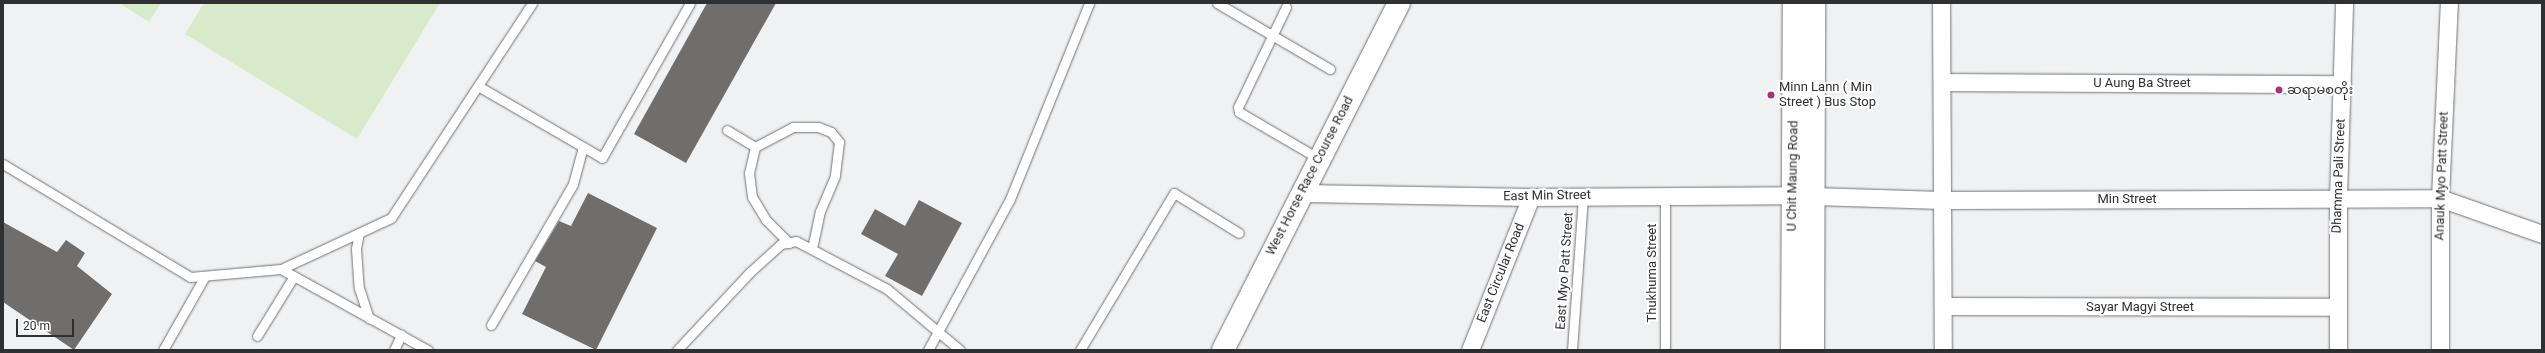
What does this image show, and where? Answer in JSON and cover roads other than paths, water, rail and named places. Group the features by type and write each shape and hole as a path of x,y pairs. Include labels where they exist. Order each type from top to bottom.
{"main road":[{"name":"West Horse Race Course Road","path":"1223,350 1318,158 1399,3"},
{"name":"U Chit Maung Road","path":"1794,3 1803,195 1813,350"},
{"name":"U Chit Maung Road","path":"1792,350 1814,3"}],"street":[{"path":"1941,3 1942,350"},
{"name":"Dhamma Pali Street","path":"2338,350 2338,197 2344,3"},
{"name":"Anauk Myo Patt Street","path":"2440,350 2440,198 2449,3"},
{"name":"U Aung Ba Street","path":"1942,82 2342,84"},
{"name":"East Min Street","path":"1302,193 1531,197 1583,195 1803,195"},
{"name":"Min Street","path":"1803,195 1942,200 2338,197 2440,198 2542,234"},
{"name":"East Circular Road","path":"1470,350 1531,197"},
{"name":"Sayar Magyi Street","path":"1943,306 2337,307"}],"lane":[{"path":"3,164 190,277 281,269 391,218 532,3"},
{"path":"478,86 602,158 690,3"},
{"path":"928,350 1010,200 1089,3"},
{"path":"1217,3 1330,69"},
{"path":"1286,7 1238,112 1318,158"},
{"path":"789,243 766,220 752,197 749,173 755,147 793,127 818,127 831,132 839,142 835,176 820,211 812,249"},
{"path":"728,130 755,147"},
{"path":"491,325 573,184 582,146"},
{"path":"1080,350 1174,193 1239,233"},
{"name":"East Myo Patt Street","path":"1572,350 1583,195"},
{"name":"Thukhuma Street","path":"1664,195 1665,350"},
{"path":"359,233 356,249 359,288 370,318"},
{"path":"676,350 750,272 781,244 796,241 887,289 938,334 960,350"},
{"path":"281,269 428,350"},
{"path":"163,350 205,276"},
{"path":"257,336 294,276"},
{"path":"394,350 401,335"}],"place":[{"name":"ဆရာမစတိုး","path":"2279,90"},
{"name":"Minn Lann ( Min Street ) Bus Stop","path":"1771,95"}]}
